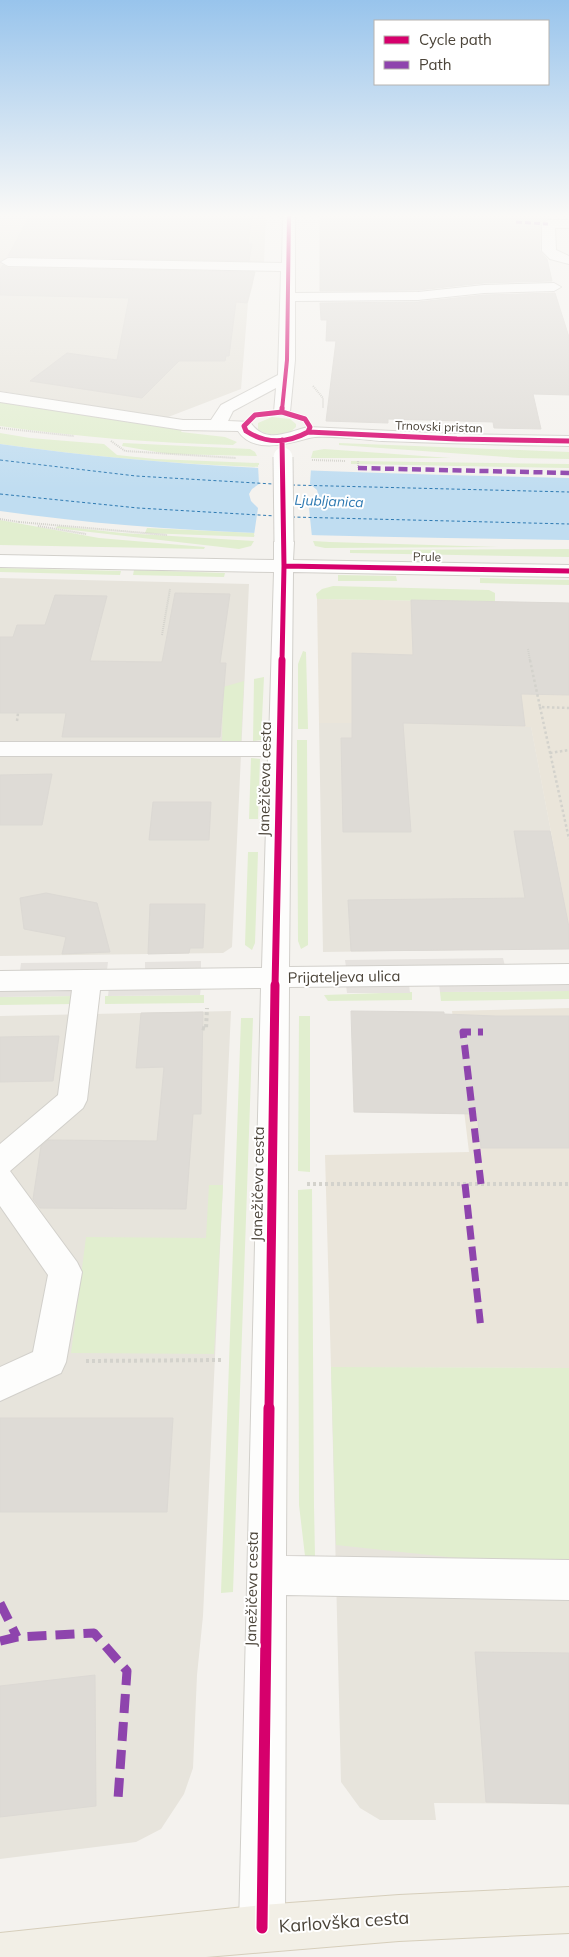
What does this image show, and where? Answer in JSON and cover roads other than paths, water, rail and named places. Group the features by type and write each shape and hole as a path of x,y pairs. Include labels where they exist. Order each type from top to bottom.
{"main road":[{"name":"Karlovška cesta","path":"0,1956 262,1928 399,1918 569,1910"}],"street":[{"path":"282,412 289,306"},
{"path":"220,426 219,419 227,408 285,378"},
{"path":"0,397 154,422 198,427 244,426"},
{"path":"282,412 305,419 310,427 308,432 294,439 282,449 246,431 244,426 246,421 254,416 282,412"},
{"name":"Trnovski pristan","path":"308,432 569,442"},
{"name":"Janežičeva cesta","path":"262,1928 271,1184 284,566 282,449"},
{"name":"Prule","path":"0,562 569,571"},
{"path":"0,749 279,749"},
{"name":"Prijateljeva ulica","path":"0,981 569,974"},
{"path":"0,1162 72,1100 87,980"},
{"path":"0,1181 65,1272 50,1362 0,1384"},
{"path":"266,1575 569,1580"}],"water":[{"name":"Ljubljanica","path":"0,444 142,460 213,465 355,472 569,478 569,540 213,531 71,520 0,511"}]}
